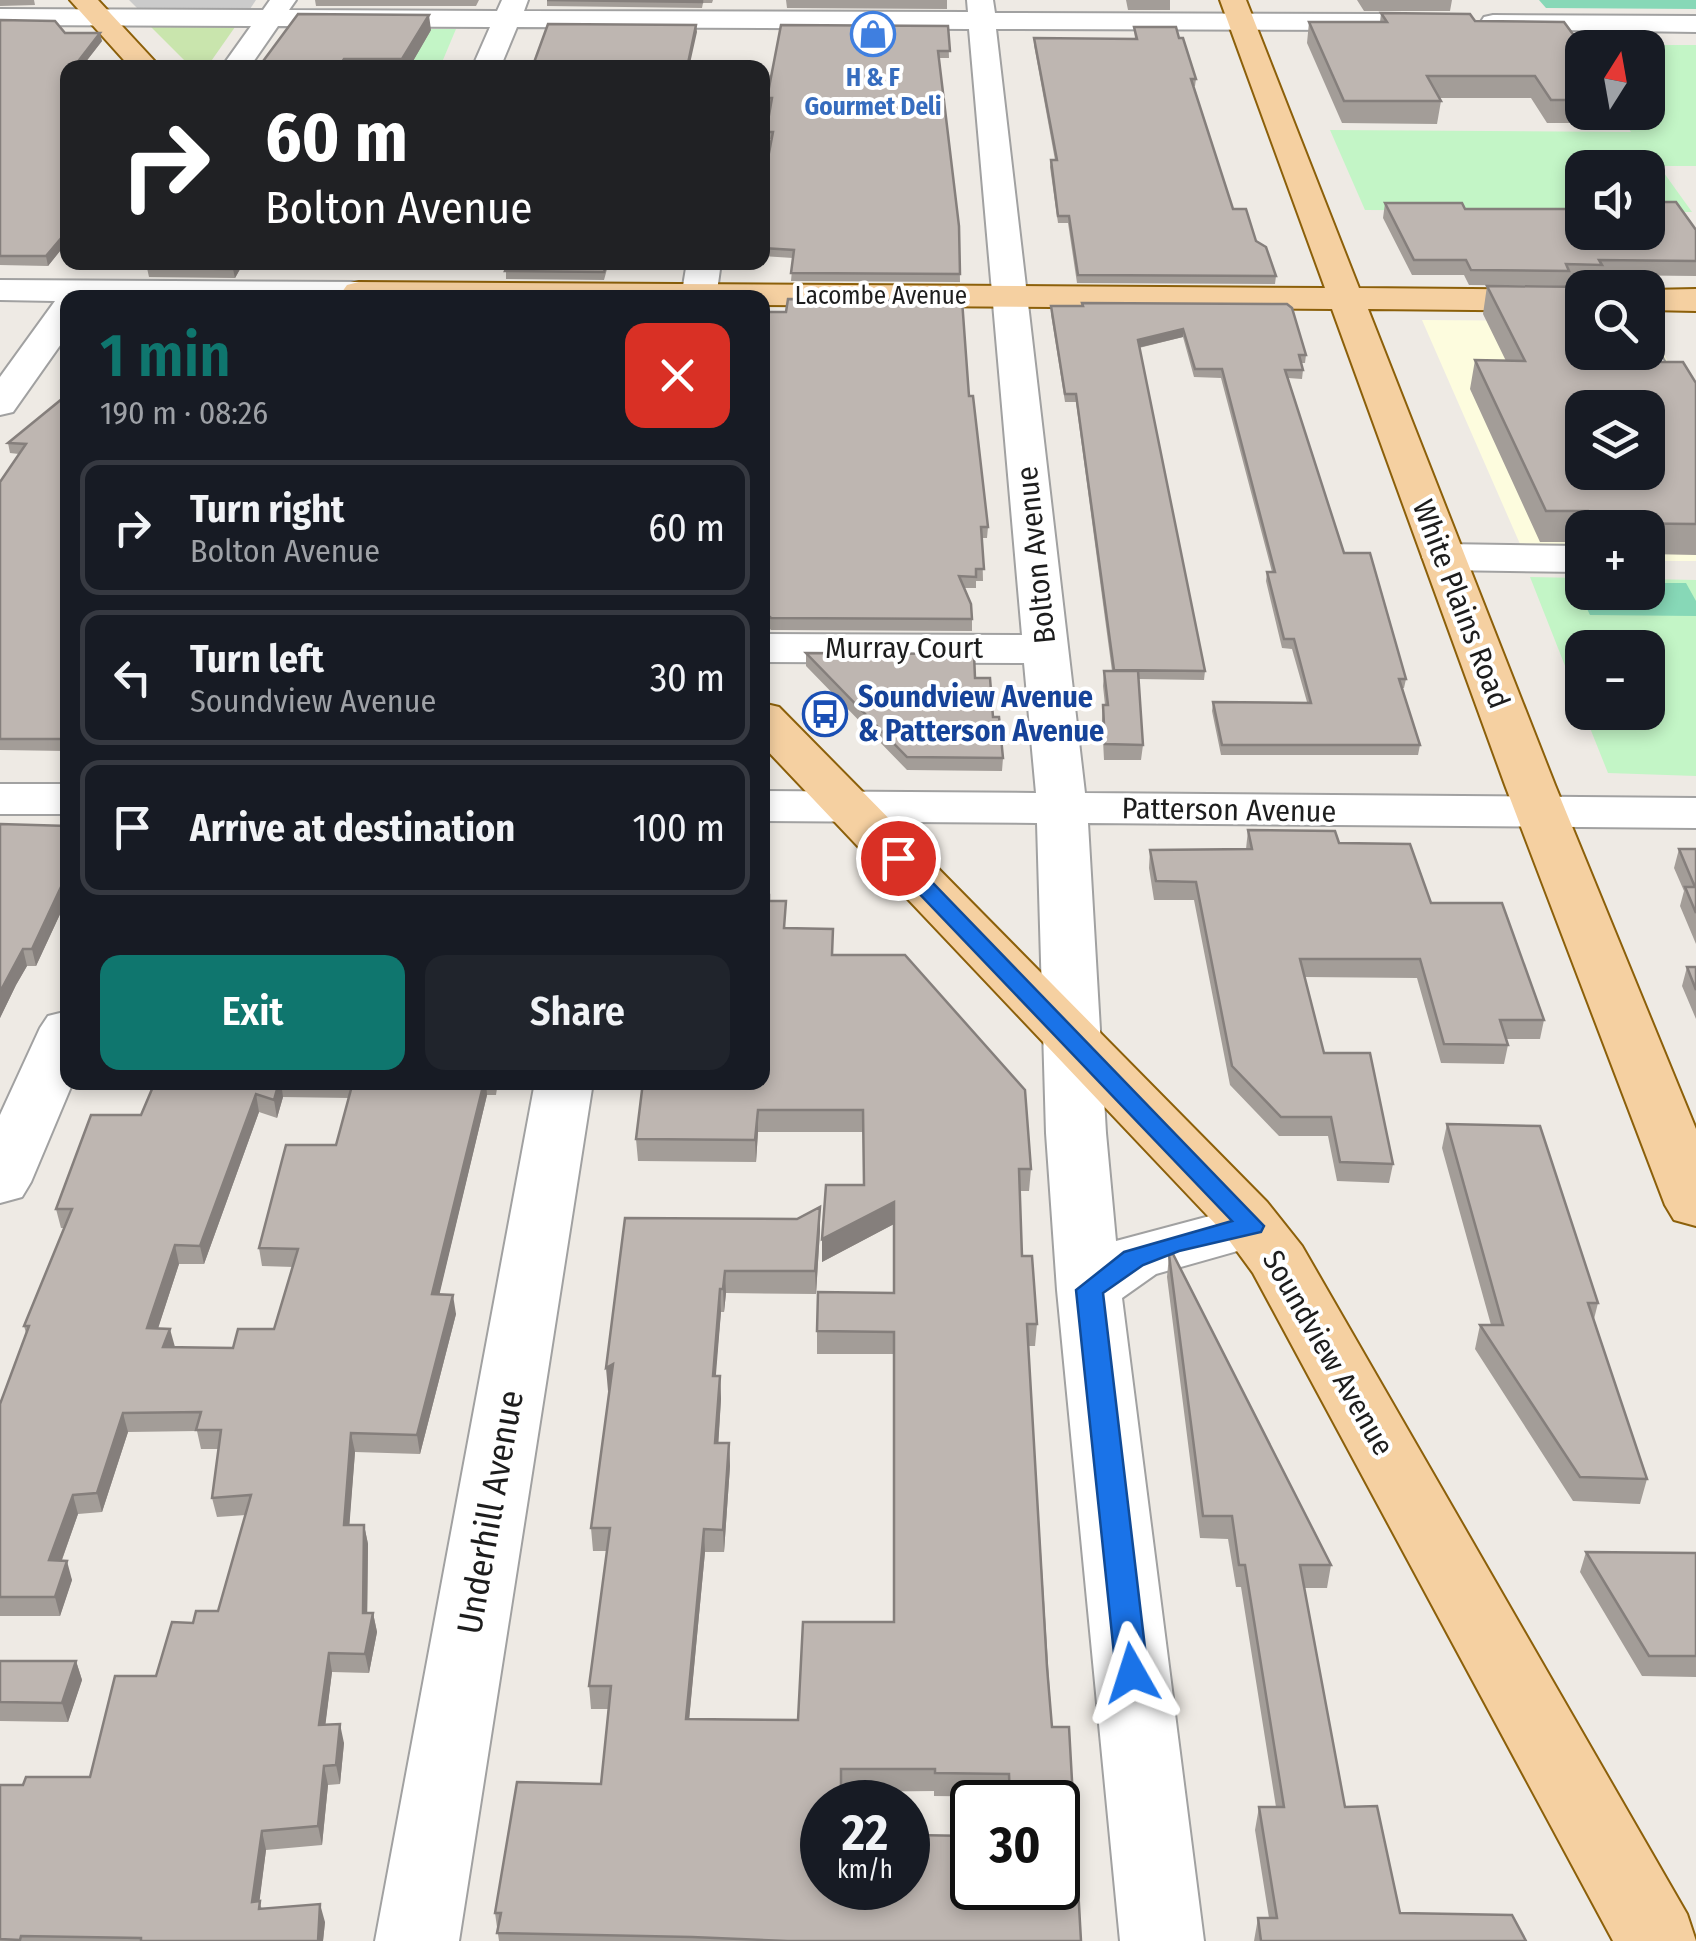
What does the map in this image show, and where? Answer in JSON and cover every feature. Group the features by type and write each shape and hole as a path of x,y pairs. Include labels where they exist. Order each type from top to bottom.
{"main road":[{"path":"91,9 139,60"},
{"name":"White Plains Road","path":"1238,11 1540,813 1696,1205"},
{"name":"Lacombe Avenue","path":"346,276 1009,296 1565,300"},
{"path":"1665,300 1696,300"},
{"name":"Soundview Avenue","path":"770,725 1252,1226 1301,1299 1658,1941"}],"street":[{"path":"1498,0 1514,23"},
{"path":"0,49 37,9"},
{"path":"0,17 37,9 982,10 1238,11 1402,22"},
{"path":"241,60 276,9"},
{"path":"490,60 512,10"},
{"path":"740,50 747,10"},
{"name":"Bolton Avenue","path":"982,10 1062,808 1076,1133 1089,1290 1162,1941"},
{"path":"1461,23 1696,24"},
{"name":"Lacombe Avenue","path":"0,290 346,276"},
{"path":"0,404 60,318"},
{"path":"1444,558 1565,558"},
{"name":"Murray Court","path":"770,648 1046,649"},
{"path":"0,799 60,800"},
{"name":"Patterson Avenue","path":"770,806 1696,814"},
{"path":"0,1182 60,1046"},
{"name":"Underhill Avenue","path":"417,1941 563,1090"},
{"path":"1089,1290 1134,1258 1174,1244 1252,1226"}],"shaded area":[{"path":"129,0 256,0 250,9 138,9"},
{"path":"1422,320 1565,321 1565,370 1665,370 1665,356 1696,408 1696,561 1665,561 1665,510 1565,510 1565,561 1527,560"}],"green space":[{"path":"1539,0 1696,0 1696,9 1546,8"},
{"path":"150,26 235,27 212,60 184,60"},
{"path":"348,29 456,29 443,60 412,60 413,57"},
{"path":"1665,45 1696,45 1696,166 1665,166 1665,150 1565,150 1565,211 1365,210 1330,130 1665,130"},
{"path":"1665,174 1692,212 1665,212"},
{"path":"1530,577 1565,578 1565,610 1665,610 1665,579 1696,580 1696,776 1608,773 1591,730 1665,730 1665,630 1565,630 1565,666"},
{"path":"1665,583 1686,583 1696,601 1696,616 1590,615 1588,610 1665,610"}],"building":[{"path":"547,0 702,0 702,2"},
{"path":"1381,13 1470,14 1475,21 1564,22 1570,30 1565,30 1565,100 1551,100 1535,76 1427,76 1441,101 1344,101 1309,22 1387,22"},
{"path":"298,14 429,15 402,59 264,60"},
{"path":"0,20 55,21 65,33 100,33 79,60 60,60 60,239 46,256 0,256"},
{"path":"548,24 696,25 689,60 535,60"},
{"path":"781,25 948,26 950,51 938,51 959,226 960,274 791,273 794,250 770,248 770,82"},
{"path":"1134,27 1176,27 1179,38 1183,38 1196,79 1191,79 1233,209 1246,209 1256,241 1266,247 1276,276 1078,275 1069,216 1058,216 1051,160 1057,160 1034,38 1137,39"},
{"path":"1665,202 1676,202 1696,230 1696,261 1599,260 1602,265 1566,264 1569,270 1565,271 1471,270 1466,260 1414,260 1385,203 1462,203 1465,209 1565,209 1565,250 1665,250"},
{"path":"505,270 605,270 604,272"},
{"path":"1487,286 1565,287 1565,370 1665,370 1665,362 1683,362 1696,383 1696,524 1665,524 1665,510 1546,511 1475,360 1525,361"},
{"path":"788,299 962,300 969,396 973,396 988,527 981,527 984,569 976,569 976,577 959,576 971,604 972,619 770,617 770,312 786,312"},
{"path":"1082,303 1287,304 1292,308 1306,355 1299,355 1303,370 1285,370 1344,553 1370,553 1406,679 1399,679 1420,745 1222,745 1213,702 1311,703 1294,639 1284,639 1267,572 1275,572 1222,369 1195,369 1183,329 1138,340 1205,671 1114,670 1076,394 1065,394 1051,306 1083,306"},
{"path":"60,401 60,739 0,739 0,482 26,444 8,443"},
{"path":"806,653 974,654 975,678 990,678 993,717 999,717 1003,758 907,757"},
{"path":"1104,671 1138,671 1143,745 1105,744 1103,705 1108,705"},
{"path":"0,824 60,826 60,889 32,949 23,949 0,992"},
{"path":"1248,830 1335,831 1339,843 1410,844 1431,903 1502,903 1544,1020 1500,1020 1508,1045 1444,1044 1420,959 1300,959 1324,1053 1370,1053 1393,1164 1340,1162 1331,1117 1281,1117 1232,1066 1196,882 1156,881 1150,850 1252,849"},
{"path":"1679,849 1696,849 1696,913 1685,887 1695,887"},
{"path":"770,901 786,901 784,928 833,929 832,955 905,955 1025,1090 1031,1169 1019,1169 1022,1256 1032,1256 1037,1324 1027,1324 1047,1667 1052,1727 1069,1727 1072,1780 1009,1780 1009,1774 935,1773 935,1769 841,1769 841,1780 800,1780 800,1910 930,1910 930,1835 950,1836 950,1910 1079,1910 1081,1941 788,1941 497,1933 501,1913 495,1913 517,1782 601,1784 611,1686 589,1686 610,1528 591,1528 613,1364 606,1368 625,1218 797,1219 820,1207 815,1271 725,1271 720,1289 713,1376 720,1376 715,1443 729,1443 723,1530 704,1529 686,1719 798,1720 803,1622 894,1622 894,1332 817,1331 818,1292 894,1293 894,1202 822,1239 826,1185 864,1185 863,1110 758,1110 755,1140 636,1139 642,1090 770,1090"},
{"path":"1687,967 1696,967 1696,990"},
{"path":"152,1090 277,1090 274,1100 256,1094 200,1246 175,1245 147,1328 170,1329 163,1347 233,1348 238,1329 274,1329 298,1249 259,1248 286,1145 336,1145 351,1090 482,1090 432,1294 453,1295 417,1435 351,1433 344,1525 364,1525 363,1613 373,1613 365,1654 329,1653 319,1725 340,1724 336,1765 324,1766 318,1826 262,1831 252,1902 260,1901 259,1909 320,1904 318,1941 21,1936 20,1940 0,1939 0,1785 23,1785 26,1777 90,1777 115,1676 156,1676 172,1622 193,1623 196,1611 218,1611 251,1495 212,1498 221,1430 196,1430 201,1412 123,1413 97,1493 73,1495 49,1560 67,1561 55,1597 0,1597 0,1404 29,1326 24,1326 72,1209 56,1209 91,1115 141,1115"},
{"path":"1447,1124 1540,1126 1598,1303 1588,1303 1647,1479 1580,1477 1480,1325 1503,1325"},
{"path":"1173,1254 1331,1565 1300,1565 1345,1807 1377,1806 1400,1913 1512,1915 1526,1941 1261,1941 1258,1918 1277,1918 1259,1807 1284,1807 1245,1565 1239,1565 1232,1516 1203,1516 1169,1255"},
{"path":"1586,1552 1696,1553 1696,1656 1649,1656"},
{"path":"0,1661 76,1661 62,1703 0,1702"}],"place":[{"name":"H & F Gourmet Deli","path":"873,34"},
{"name":"Soundview Avenue & Patterson Avenue","path":"825,714"}],"route":[{"path":"898,858 1252,1226 1174,1244 1134,1258 1089,1290 1132,1673"}]}
